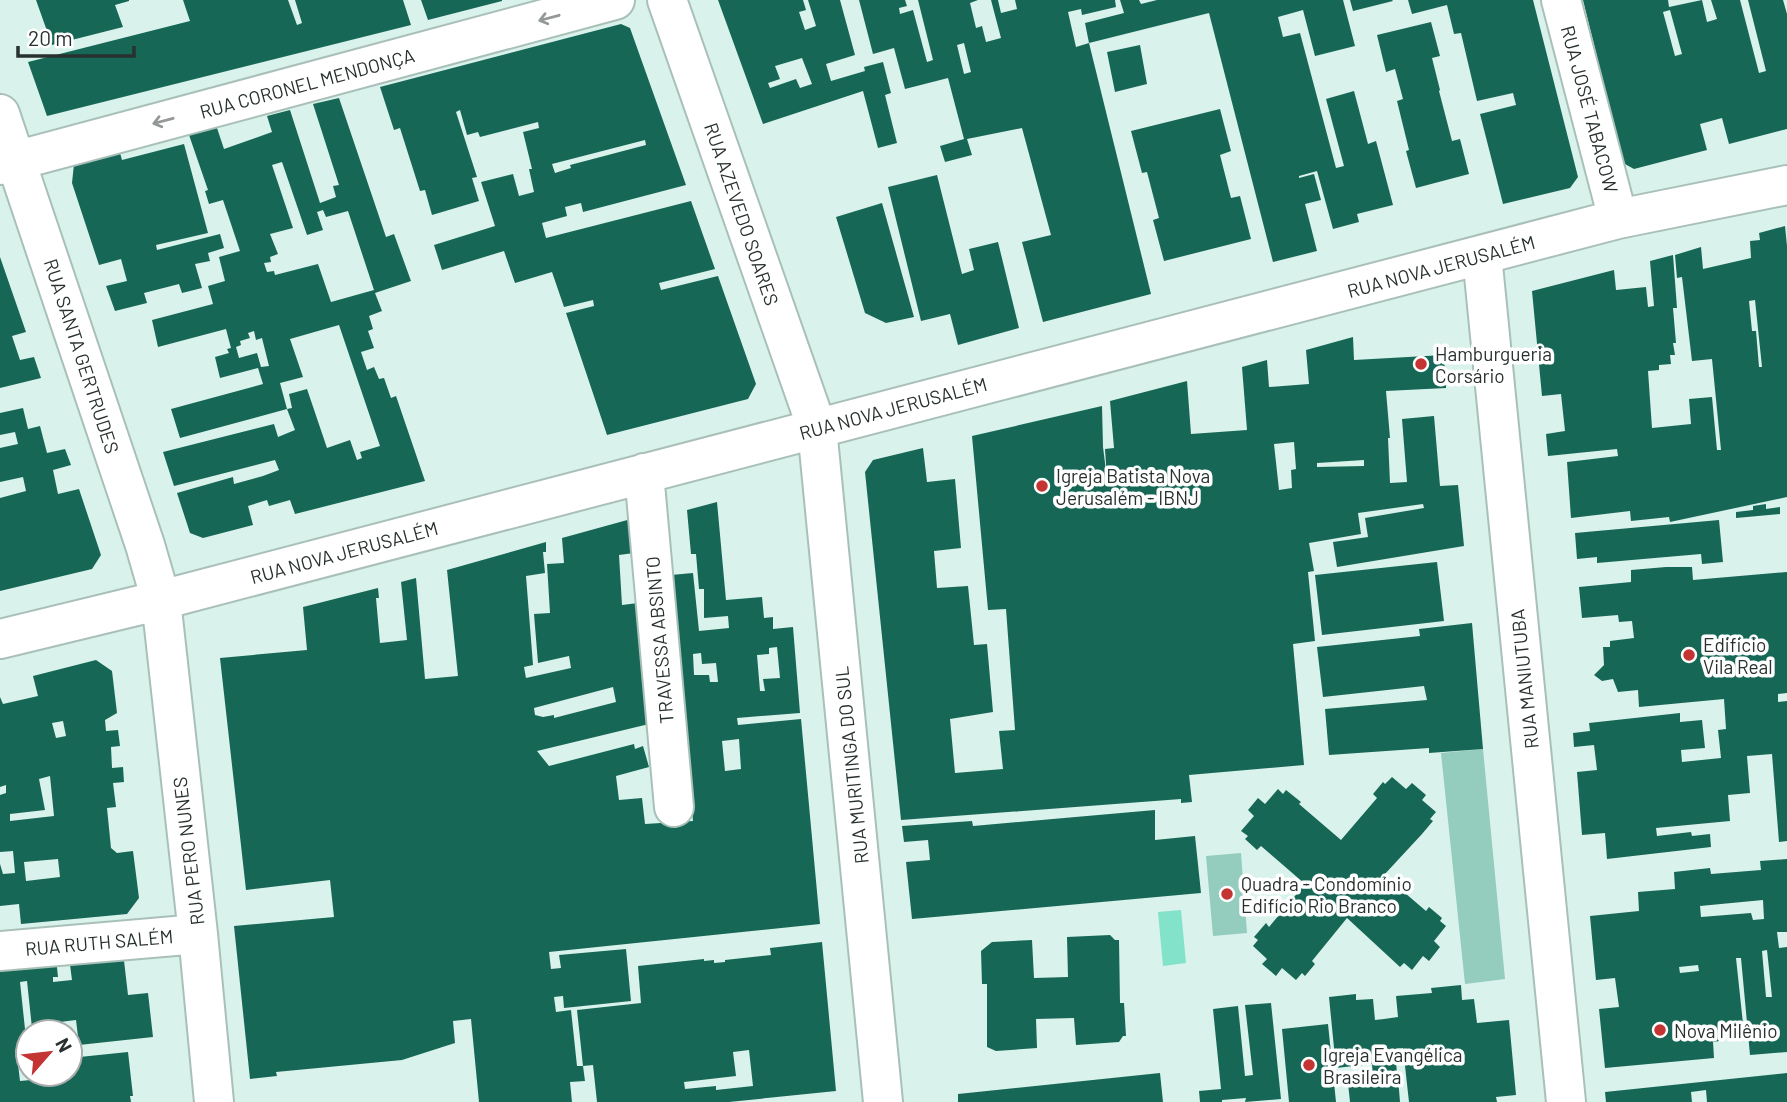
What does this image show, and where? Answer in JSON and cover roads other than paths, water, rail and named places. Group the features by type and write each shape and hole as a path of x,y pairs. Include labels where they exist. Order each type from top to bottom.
{"street":[{"name":"RUA CORONEL MENDONÇA","path":"9,163 615,0"},
{"name":"RUA AZEVEDO SOARES","path":"667,0 817,428"},
{"name":"RUA JOSÉ TABACOW","path":"1561,0 1618,219"},
{"name":"RUA SANTA GERTRUDES","path":"0,114 9,163 145,545 160,600"},
{"name":"RUA NOVA JERUSALÉM","path":"0,639 160,600 1618,219 1787,185"},
{"name":"RUA MANIUTUBA","path":"1482,255 1566,1102"},
{"name":"RUA MURITINGA DO SUL","path":"817,428 883,1102"},
{"name":"TRAVESSA ABSINTO","path":"644,473 674,807"},
{"name":"RUA PERO NUNES","path":"160,600 214,1102"},
{"name":"RUA RUTH SALÉM","path":"0,951 198,934"}],"place":[{"name":"Hamburgueria Corsário","path":"1421,364"},
{"name":"Igreja Batista Nova Jerusalém - IBNJ","path":"1042,486"},
{"name":"Edificio Vila Real","path":"1689,655"},
{"name":"Quadra - Condomínio Edifício Rio Branco","path":"1227,894"},
{"name":"Nova Milênio","path":"1660,1030"},
{"name":"Igreja Evangélica Brasileira","path":"1309,1065"}]}
